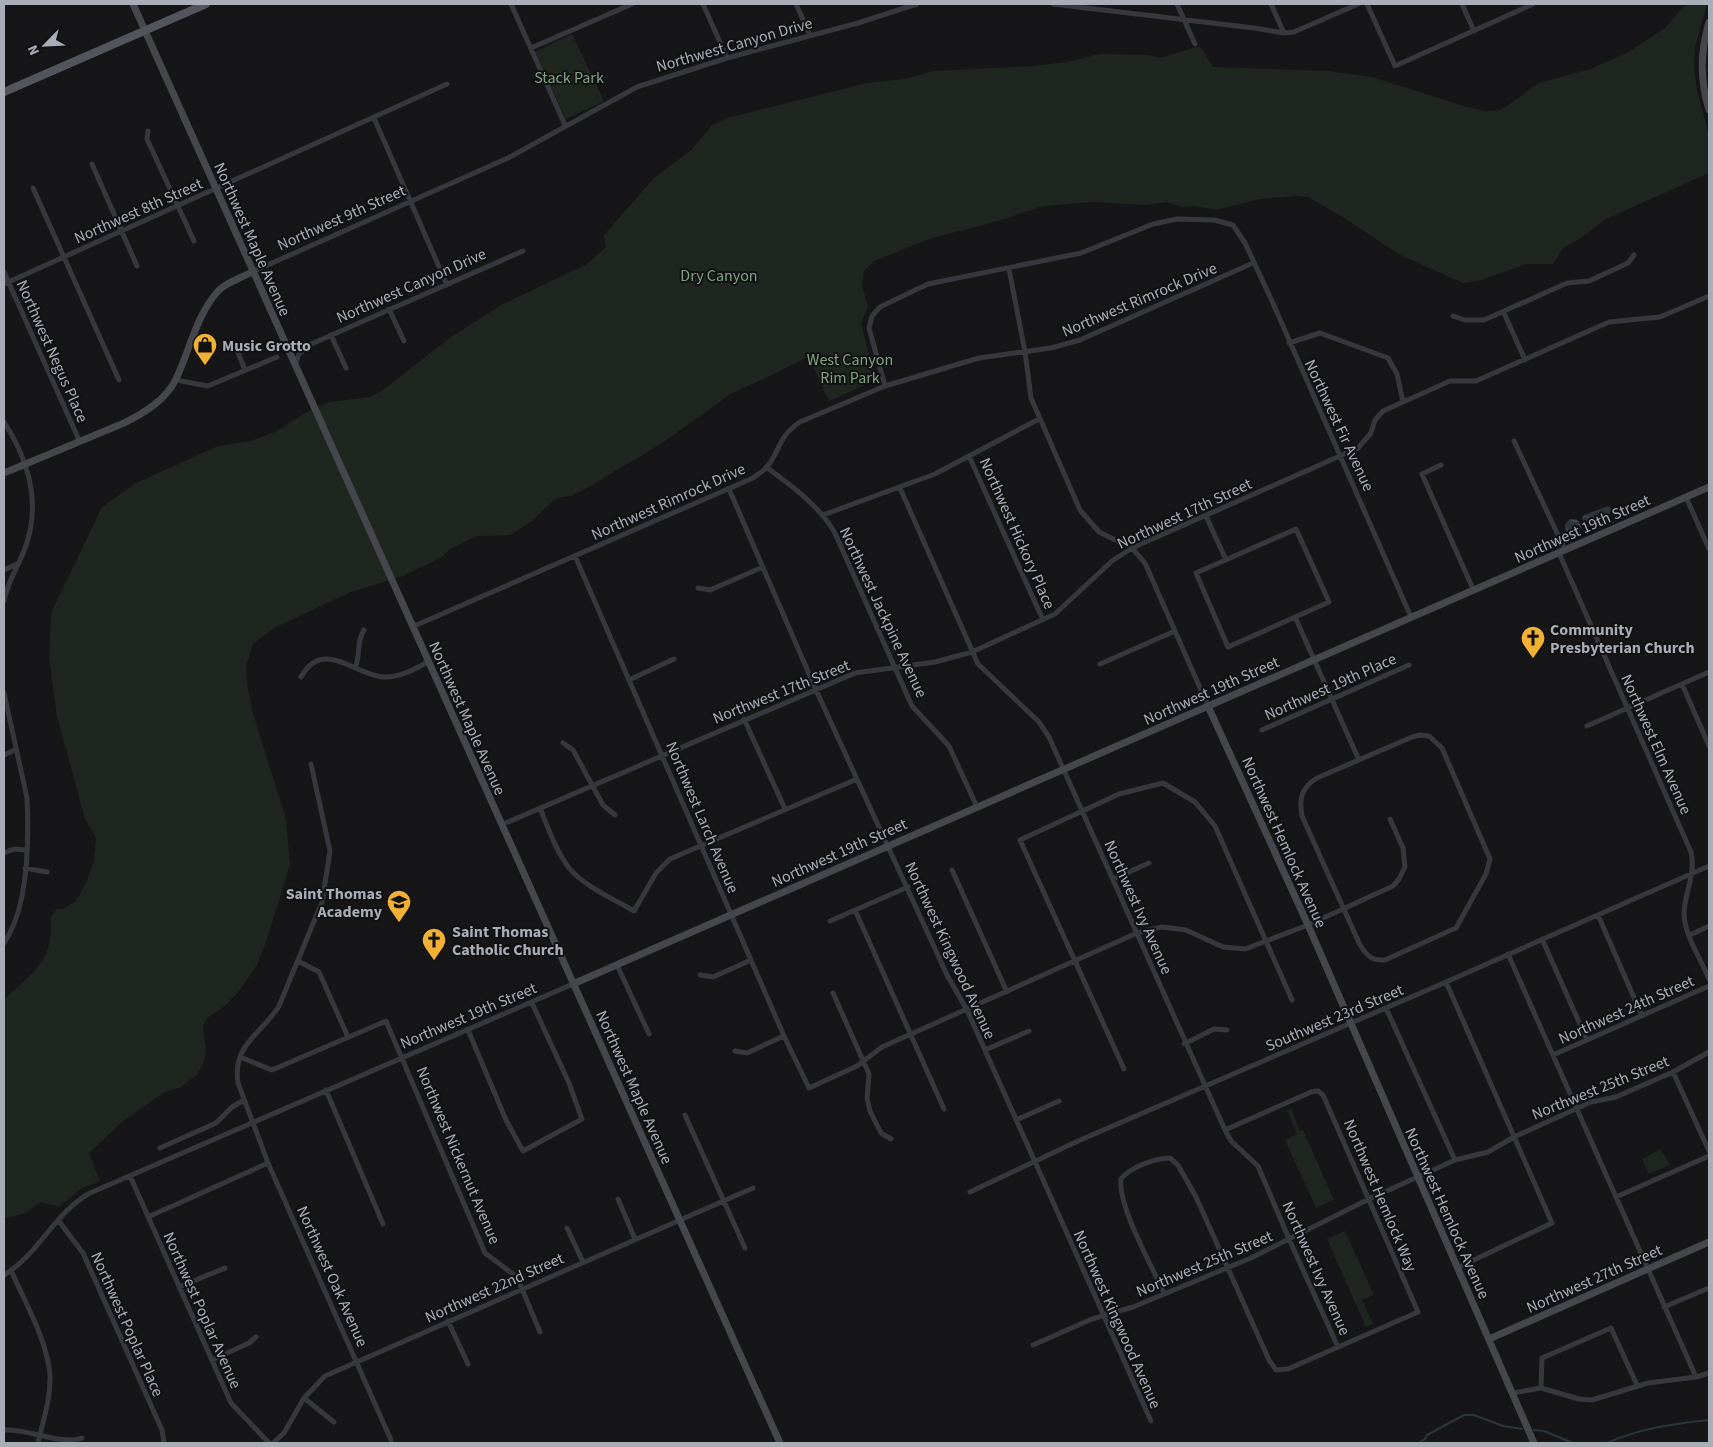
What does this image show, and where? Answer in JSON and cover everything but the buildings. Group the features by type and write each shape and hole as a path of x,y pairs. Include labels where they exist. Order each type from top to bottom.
{"main road":[{"name":"Northwest Maple Avenue","path":"132,4 780,1443"},
{"path":"4,92 206,4"},
{"path":"1709,22 1702,55 1709,110"},
{"name":"Northwest 9th Street","path":"176,380 200,318 220,289 252,272"},
{"path":"4,473 142,414 167,392 176,380"},
{"name":"Northwest 19th Street","path":"573,984 1709,487"},
{"name":"Northwest Hemlock Avenue","path":"1208,706 1308,925 1534,1443"},
{"name":"Northwest 27th Street","path":"1489,1339 1709,1242"}],"street":[{"path":"511,4 566,125"},
{"path":"531,48 632,4"},
{"path":"703,4 727,58"},
{"path":"796,4 810,35"},
{"path":"893,4 896,11"},
{"name":"Northwest Canyon Drive","path":"566,125 637,87 727,58 917,4"},
{"path":"1053,4 1184,19 1284,34 1294,32 1358,4"},
{"path":"1177,4 1195,44"},
{"path":"1271,4 1284,34"},
{"path":"1367,4 1395,66 1534,4"},
{"path":"1462,4 1474,31"},
{"name":"Northwest 8th Street","path":"6,283 447,84"},
{"path":"374,118 447,285"},
{"name":"Northwest 9th Street","path":"252,272 508,158 533,146 566,125"},
{"path":"148,131 147,139 194,241"},
{"path":"92,164 137,266"},
{"path":"33,188 119,380"},
{"name":"Northwest Fir Avenue","path":"1009,269 1081,252 1146,226 1177,219 1224,222 1233,225 1245,243 1341,455 1411,617"},
{"name":"Northwest Canyon Drive","path":"285,344 294,347 309,345 523,251"},
{"path":"1454,316 1465,320 1484,320 1504,313 1567,284 1590,281 1628,263 1634,255"},
{"name":"Northwest Rimrock Drive","path":"412,627 753,478 766,467 779,442 789,429 800,422 885,386 979,358 1025,352 1080,340 1253,262"},
{"path":"885,386 869,328 872,316 880,308 928,284 1009,269"},
{"name":"Northwest Hemlock Avenue","path":"1009,269 1025,352 1031,398 1080,510 1099,532 1132,548 1145,563 1208,706"},
{"name":"Northwest Negus Place","path":"4,272 6,283 79,440"},
{"name":"Northwest 17th Street","path":"501,825 744,719 855,673 935,662 972,652 1043,620 1064,607 1112,561 1132,548 1358,448 1371,433 1375,420 1383,412 1403,402 1450,381 1476,381 1609,322 1660,317 1709,296"},
{"path":"389,309 404,341"},
{"path":"1504,313 1525,360"},
{"path":"1289,343 1320,333 1388,358 1397,374 1403,402"},
{"path":"331,335 346,368"},
{"path":"235,345 246,370"},
{"path":"296,367 295,359 309,345"},
{"path":"176,380 208,386 277,357"},
{"path":"823,515 935,474 1039,419"},
{"path":"4,422 25,464 32,487 33,505 30,532 4,602"},
{"name":"Northwest Elm Avenue","path":"1514,440 1691,852 1692,873 1684,915 1690,935 1709,978"},
{"name":"Northwest Hickory Place","path":"969,456 1043,620"},
{"path":"1441,465 1422,474 1473,589"},
{"name":"Northwest Jackpine Avenue","path":"766,467 796,489 823,515 834,531 912,706 949,746 977,807"},
{"name":"Northwest Ivy Avenue","path":"900,488 972,652 987,674 1039,722 1064,770 1184,1044 1231,1140 1258,1166 1338,1347"},
{"name":"Northwest Kingwood Avenue","path":"729,489 816,690 947,975 967,1010 1151,1421"},
{"path":"1686,498 1709,549"},
{"path":"1206,516 1226,560"},
{"path":"1296,529 1329,602 1228,647 1196,573 1226,560 1296,529"},
{"name":"Northwest Larch Avenue","path":"575,556 784,1036 809,1088 864,1061"},
{"path":"4,570 17,564"},
{"path":"698,588 710,590 763,567"},
{"path":"1295,617 1359,760"},
{"path":"355,668 360,651 359,638 364,630"},
{"path":"1100,664 1175,630"},
{"path":"629,680 674,658"},
{"path":"301,677 308,665 319,660 336,659 355,668 384,677 401,676 428,662"},
{"name":"Northwest 19th Place","path":"1262,730 1408,665"},
{"path":"1587,726 1709,672"},
{"path":"1682,684 1709,746"},
{"path":"4,693 27,798 25,868 20,908 4,943"},
{"path":"744,719 785,809"},
{"path":"1429,736 1442,748 1490,859 1486,874 1456,928 1385,960 1377,960 1367,956 1360,945 1302,816 1301,794 1307,784 1359,760 1412,737 1429,736"},
{"path":"563,743 574,750 603,805 616,815"},
{"path":"4,755 15,750"},
{"path":"298,961 319,972 348,1037 272,1070 240,1057 248,1040 272,1019 322,902 330,851 310,764"},
{"path":"540,808 559,851 570,869 585,881 634,912 656,873 670,859 857,778"},
{"path":"1124,1069 1020,840 1119,794 1163,782 1194,802 1215,826 1292,1000"},
{"path":"864,1061 882,1047 1137,933 1162,927 1186,930 1223,947 1245,948 1266,942 1308,925 1393,886 1399,879 1405,866 1403,848 1390,819"},
{"path":"4,853 14,849 26,850"},
{"path":"1113,879 1149,863"},
{"name":"Southwest 23rd Street","path":"970,1192 1035,1163 1078,1141 1709,866"},
{"path":"25,868 47,872"},
{"path":"952,870 1007,992"},
{"path":"830,921 908,887"},
{"path":"855,910 944,1109"},
{"path":"1598,915 1642,1016"},
{"path":"1690,935 1709,926"},
{"path":"1542,939 1587,1040"},
{"path":"1508,954 1696,1377"},
{"path":"700,975 713,977 751,960"},
{"path":"618,965 649,1034"},
{"path":"1446,982 1552,1223 1457,1268"},
{"name":"Northwest 19th Street","path":"4,1274 38,1247 58,1220 77,1200 573,984"},
{"name":"Northwest 24th Street","path":"1552,1055 1709,986"},
{"path":"833,993 869,1074 867,1098 870,1111 881,1133 891,1139"},
{"path":"468,1030 506,1120 523,1151 582,1119 569,1083 532,1003"},
{"path":"1386,1008 1456,1160"},
{"name":"Northwest Nickernut Avenue","path":"348,1037 386,1021 428,1115 435,1139 485,1252 516,1277 540,1332"},
{"path":"1184,1044 1214,1029 1227,1030"},
{"path":"985,1050 1029,1031"},
{"path":"735,1052 747,1054 784,1036"},
{"name":"Northwest 25th Street","path":"1033,1345 1103,1315 1132,1307 1228,1267 1369,1199 1456,1160 1488,1152 1514,1137 1576,1108 1597,1100 1616,1098 1673,1072 1709,1052"},
{"name":"Northwest Oak Avenue","path":"240,1057 236,1073 244,1100 254,1122 268,1163 391,1440"},
{"path":"1673,1072 1709,1151"},
{"path":"326,1090 383,1224"},
{"name":"Northwest Hemlock Way","path":"1225,1130 1303,1095 1318,1091 1328,1103 1418,1312 1338,1347"},
{"path":"160,1148 216,1123 232,1107 244,1100"},
{"path":"1016,1120 1059,1101"},
{"path":"685,1115 744,1248"},
{"path":"1616,1197 1709,1156"},
{"path":"1164,1293 1132,1221 1122,1193 1121,1179 1128,1172 1155,1160 1170,1158 1178,1165 1192,1189 1269,1360 1276,1370 1288,1369 1338,1347"},
{"path":"148,1217 268,1163"},
{"name":"Northwest Poplar Avenue","path":"130,1176 230,1403 271,1443"},
{"name":"Northwest 22nd Street","path":"271,1443 284,1433 304,1398 325,1376 357,1360 753,1188"},
{"path":"618,1200 636,1239"},
{"name":"Northwest Poplar Place","path":"58,1220 83,1253 162,1430 164,1443"},
{"path":"568,1228 583,1262"},
{"path":"180,1287 225,1268"},
{"path":"11,1270 42,1342 50,1375 46,1411 38,1443"},
{"path":"1664,1307 1709,1288"},
{"path":"448,1321 468,1364"},
{"path":"1541,1388 1542,1358 1611,1328 1637,1385"},
{"path":"212,1360 249,1343 256,1337"},
{"path":"1513,1393 1541,1388 1579,1399 1592,1400 1637,1385 1696,1377 1709,1373"},
{"path":"304,1398 334,1422"},
{"path":"4,1430 40,1434 72,1442 82,1438"}],"green space":[{"name":"Dry Canyon","path":"1691,4 1707,4 1695,48 1694,67 1697,91 1709,135 1709,173 1606,219 1563,248 1553,264 1527,264 1478,281 1463,283 1400,255 1341,216 1308,197 1259,199 1215,210 1195,206 1182,207 1167,202 1147,205 1093,202 1043,206 991,223 932,238 874,261 864,271 862,285 868,307 861,324 876,380 829,401 813,366 805,358 732,393 664,442 587,488 571,496 556,498 532,521 510,535 477,536 450,549 442,557 403,576 351,592 274,628 253,644 246,666 247,683 252,710 286,819 290,865 257,965 239,991 225,1006 207,1018 203,1026 206,1052 203,1064 197,1075 181,1087 163,1093 122,1122 89,1153 100,1181 82,1188 59,1207 42,1202 23,1214 4,1218 4,999 39,966 48,949 51,916 57,909 63,909 76,901 86,883 94,861 96,838 85,819 57,716 49,658 51,613 102,507 134,484 218,446 251,441 277,431 305,413 330,402 370,397 383,390 448,339 501,305 587,264 606,247 604,235 654,178 691,150 712,125 731,117 867,83 905,79 934,71 1033,66 1067,62 1100,54 1148,55 1160,58 1200,46 1213,67 1327,71 1372,77 1464,106 1485,111 1501,110 1539,83 1590,69 1627,53 1665,28 1683,7"},
{"name":"Stack Park","path":"572,34 604,101 566,119 535,52"},
{"path":"1291,1109 1300,1131 1303,1130 1334,1200 1316,1208 1285,1140 1297,1134 1287,1110"},
{"path":"1661,1149 1670,1165 1649,1174 1642,1159"},
{"path":"1345,1231 1374,1295 1362,1300 1373,1324 1366,1327 1327,1239"}],"water":[{"path":"1608,506 1612,509 1605,518 1593,526 1585,527 1582,518 1584,515"},
{"path":"1573,519 1581,527 1573,535 1565,527"}],"waterway":[{"path":"1419,1443 1427,1435 1464,1415 1474,1415 1503,1426 1522,1429"},
{"path":"1607,1443 1645,1430 1709,1420"},
{"path":"1534,1430 1544,1431 1573,1443"}],"place":[{"name":"Music Grotto","path":"205,366"},
{"name":"Community Presbyterian Church","path":"1533,659"},
{"name":"Saint Thomas Academy","path":"399,923"},
{"name":"Saint Thomas Catholic Church","path":"434,961"}],"park label":[{"name":"West Canyon Rim Park","path":"850,368"}]}
